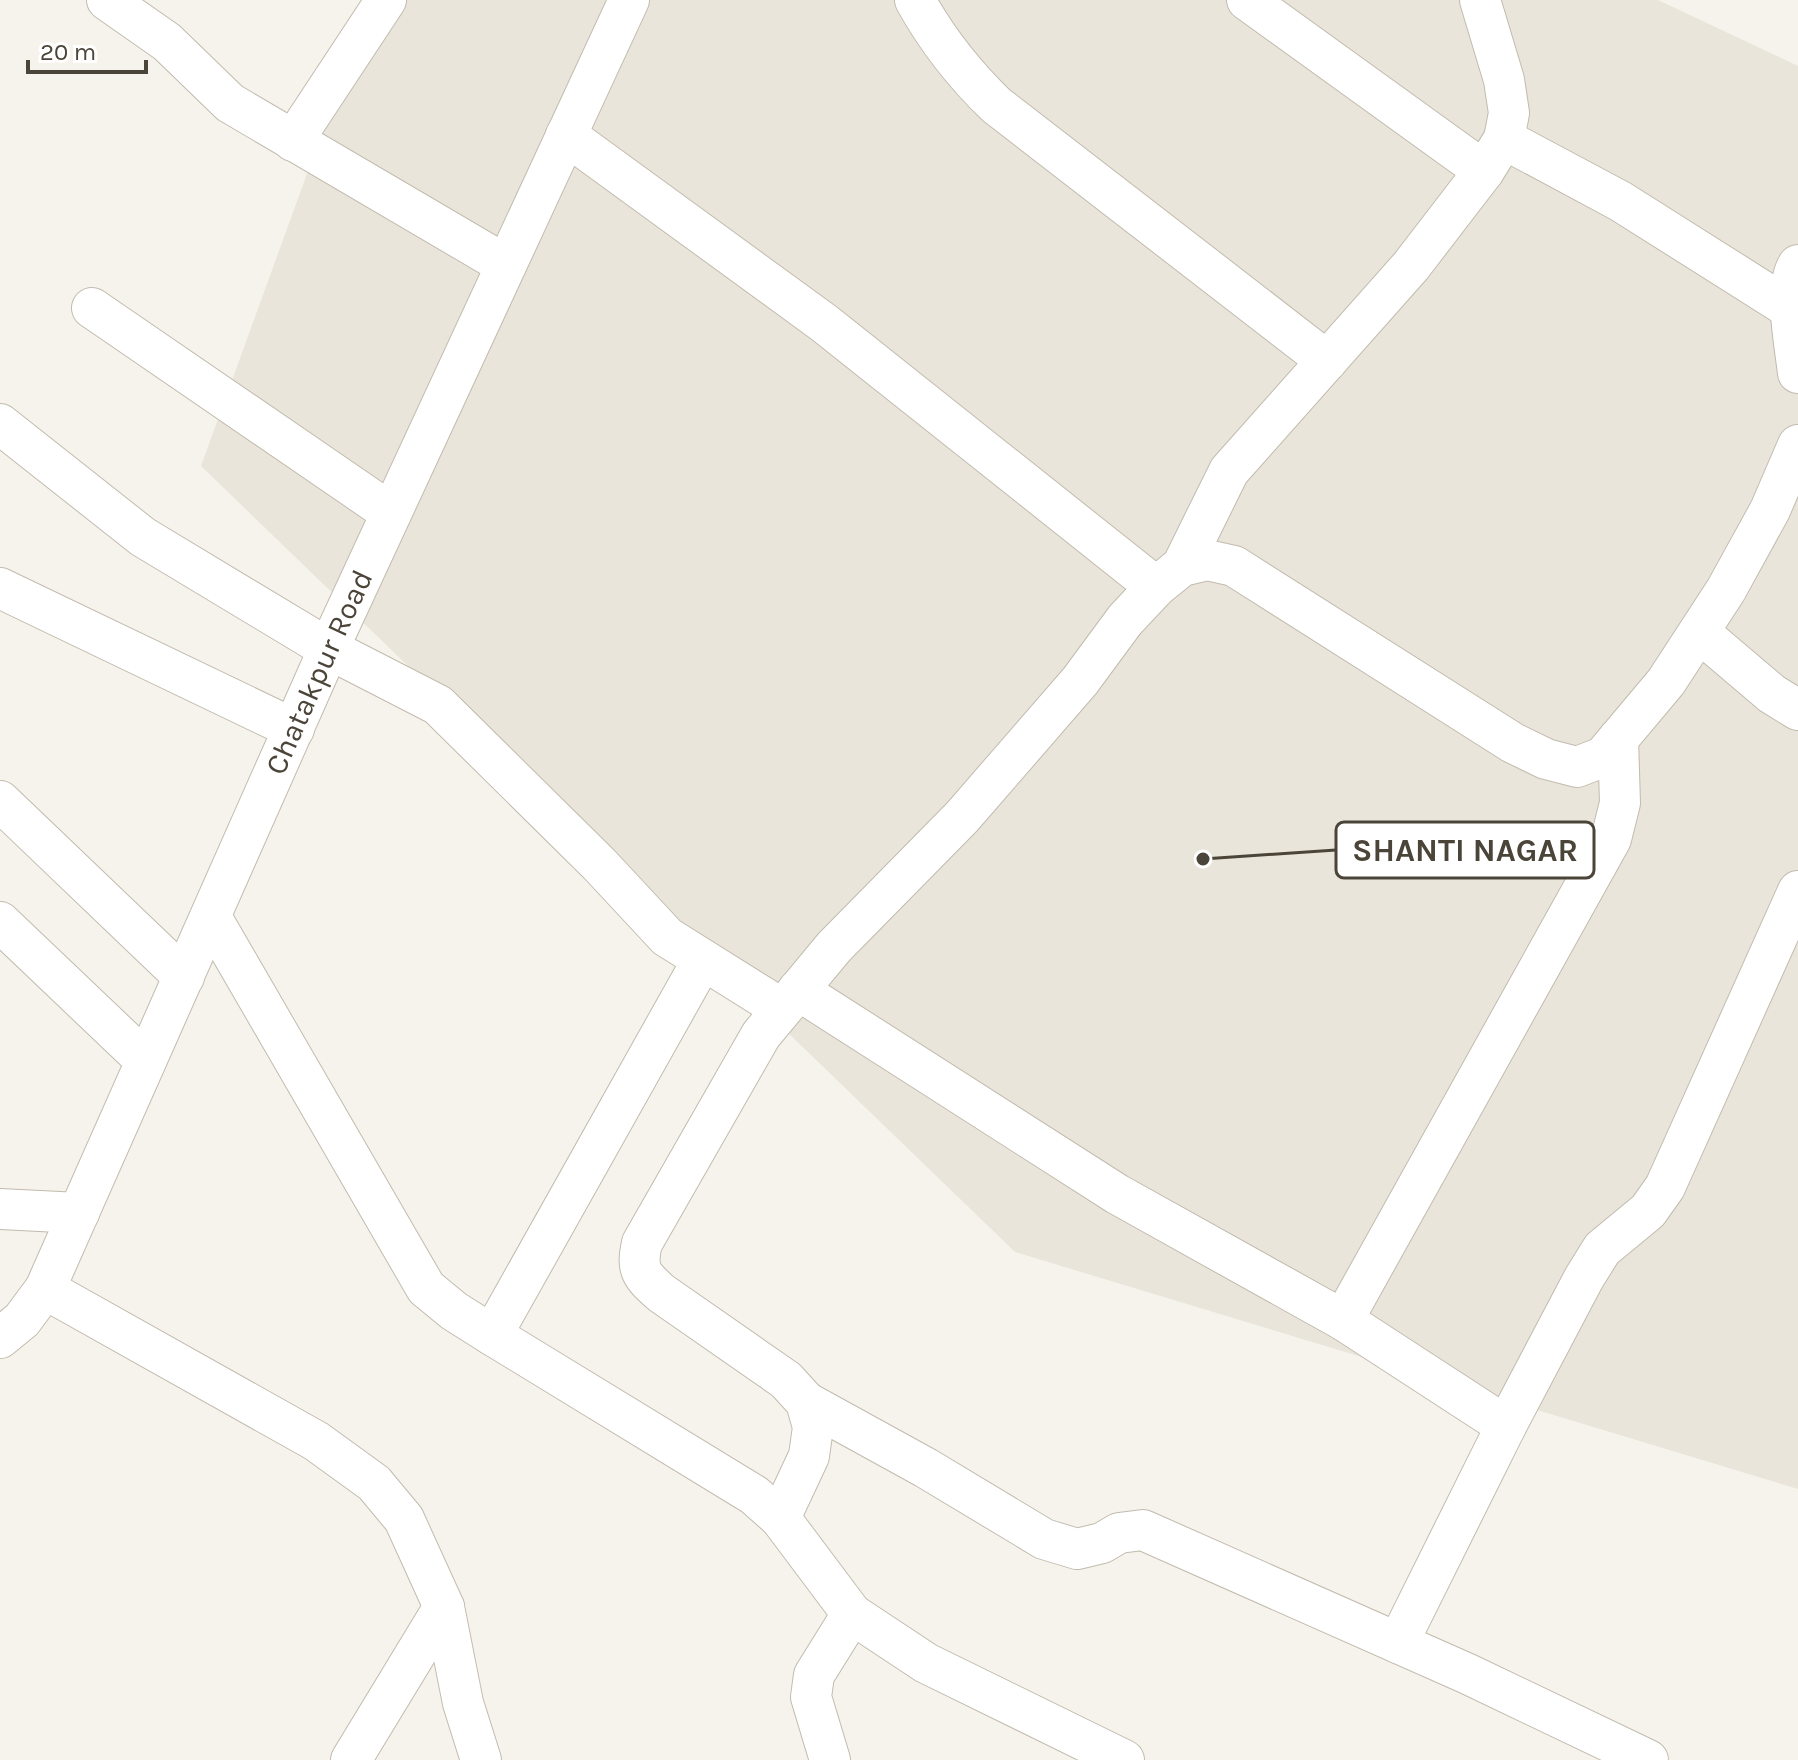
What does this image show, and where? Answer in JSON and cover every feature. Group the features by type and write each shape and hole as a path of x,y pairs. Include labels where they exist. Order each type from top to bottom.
{"street":[{"path":"107,0 167,42 230,103 506,265"},
{"path":"293,141 386,0"},
{"name":"Chatakpur Road","path":"0,1338 22,1320 45,1289 329,649 629,0"},
{"path":"915,0 934,33 969,79 996,105 1327,361"},
{"path":"1247,0 1494,155 1620,201 1791,309"},
{"path":"1480,0 1509,113 1494,155 1411,266 1229,471 1169,576 1125,620 1080,681 962,817 834,947 761,1035 642,1243 638,1263 644,1279 786,1380 806,1402 1044,1539 1077,1549 1102,1543 1119,1533 1143,1530 1398,1643 1648,1760"},
{"path":"566,135 1169,576"},
{"path":"1798,265 1794,271 1791,309 1798,373"},
{"path":"92,308 391,513"},
{"path":"0,424 143,537 329,649 449,713 667,937 702,961 790,1000 1117,1194 1343,1320 1506,1426"},
{"path":"1169,576 1207,560 1234,566 1464,713 1546,759 1577,767 1603,757 1666,682 1726,590 1770,510 1798,445"},
{"path":"0,588 294,729"},
{"path":"1699,632 1772,694 1798,710"},
{"path":"1343,1320 1611,839 1620,803 1618,739"},
{"path":"0,801 184,977"},
{"path":"1398,1643 1584,1278 1602,1249 1648,1211 1665,1187 1798,891"},
{"path":"211,917 426,1288 454,1311 492,1335 754,1495 780,1518 852,1614 926,1663 1124,1760"},
{"path":"0,922 146,1061"},
{"path":"492,1335 702,961"},
{"path":"0,1209 79,1213"},
{"path":"45,1289 316,1441 374,1483 404,1519 444,1607 463,1703 481,1760"},
{"path":"780,1518 809,1456 813,1427 806,1402"},
{"path":"351,1760 444,1607"},
{"path":"830,1760 811,1697 814,1675 852,1614"}],"shaded area":[{"path":"370,0 1658,0 1798,66 1798,1489 1015,1252 201,466"}],"place":[{"name":"SHANTI NAGAR","path":"1203,859"}]}
